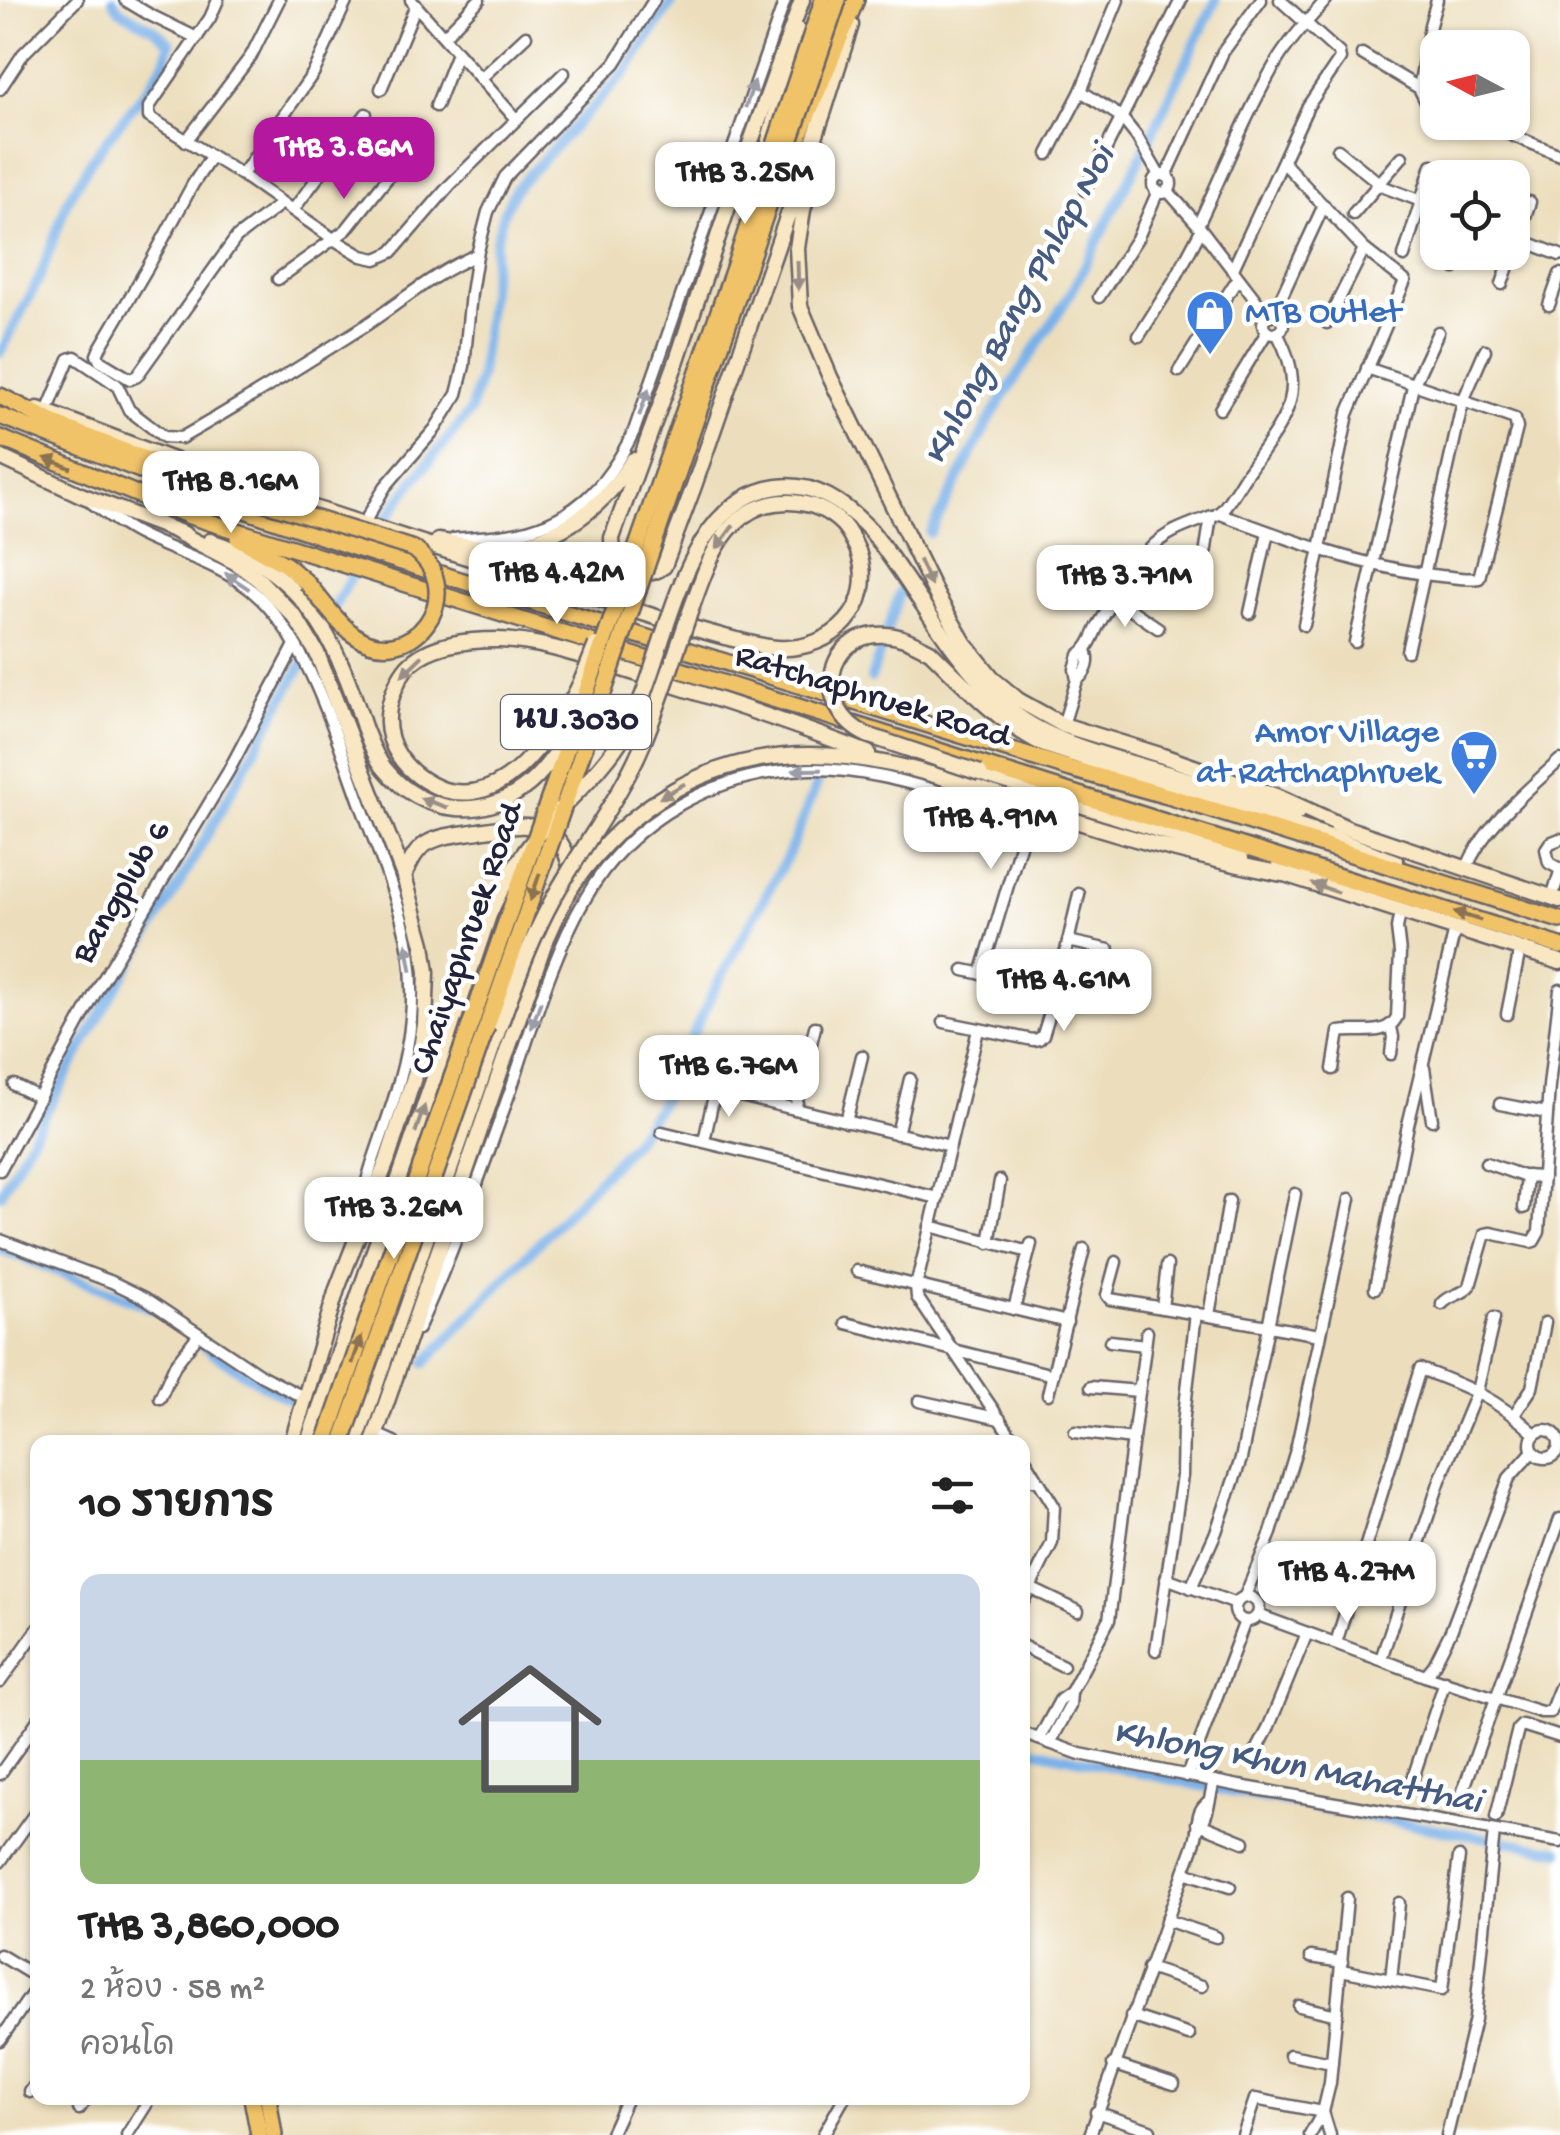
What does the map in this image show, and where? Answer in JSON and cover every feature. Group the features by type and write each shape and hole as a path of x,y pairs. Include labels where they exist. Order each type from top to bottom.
{"main road":[{"path":"0,457 81,495 262,563 312,611 333,646 383,767 400,785 415,796 457,810 473,810 504,799 533,781 568,738 608,665 748,240 804,0"},
{"path":"804,0 612,538 619,569 646,574 664,566 824,112 857,0"},
{"name":"Chaiyaphruek Road","path":"327,1435 735,265 823,0"},
{"name":"Chaiyaphruek Road","path":"344,1435 608,679 838,0"},
{"path":"857,0 748,240 604,621 573,698 524,765 508,778 478,792 444,790 414,775 392,745 388,727 393,692 411,663 433,649 465,642 524,642 564,651 714,698 902,766"},
{"path":"824,112 822,142 797,248 800,306 938,598 966,644 994,680 1018,700 1063,725 1278,797 1345,827"},
{"path":"0,396 186,465 413,540 685,626 698,630 777,648 822,640 847,622 858,604 863,564 846,529 834,517 807,504 782,501 752,511 734,524 716,550 703,578 685,626 643,742 553,899 518,975 358,1435"},
{"path":"0,396 62,427 234,492 414,549 436,577 438,595 431,617 424,628 402,643 371,644 352,634 306,582 286,566 190,516"},
{"name":"Ratchaphruek Road","path":"0,416 350,546 1560,920"},
{"name":"Ratchaphruek Road","path":"0,438 190,516 1560,946"},
{"path":"413,540 484,547 536,541 581,518 603,500 647,438"},
{"path":"310,1435 499,892 548,823 623,737 646,692 692,560 712,525 745,498 768,488 788,485 814,490 857,516 975,674 1026,721 1123,760 1345,827 1556,899"},
{"path":"177,532 259,580 295,617 317,653 404,876 423,944 427,986 418,1065 387,1161 338,1289 294,1435"},
{"path":"1428,877 1336,838 1044,745 994,714 930,651 912,642 884,635 862,639 842,652 832,674 836,707 855,730 867,736 1560,962"},
{"path":"376,1435 544,944 573,884 637,815 661,798 709,772 756,760 785,755 852,756 902,766 1208,859 1282,874"},
{"path":"404,876 418,850 430,842 453,835 534,825 549,831 564,847 573,884"},
{"path":"253,2105 259,2135"},
{"path":"269,2105 274,2135"}],"street":[{"path":"0,88 23,54 76,0"},
{"path":"125,0 197,38"},
{"path":"150,15 158,0"},
{"path":"218,0 149,107 149,117 334,240 369,259 392,252 433,203 564,72"},
{"path":"186,142 251,56 279,0"},
{"path":"242,176 314,72 348,0"},
{"path":"444,36 480,0"},
{"path":"376,527 385,487 435,429 457,394 477,255 488,212 504,178 615,62 654,0"},
{"path":"438,541 508,534 558,519 578,508 597,490 622,456 785,0"},
{"path":"1048,154 1118,0"},
{"path":"1086,190 1181,0"},
{"path":"1220,410 1272,332 1282,328 1282,321 1271,315 1200,228 1163,191 1154,188 1153,182 1162,176 1224,52 1261,0"},
{"path":"1179,372 1235,274 1308,106 1340,58 1280,0"},
{"path":"1139,336 1200,228 1271,72 1289,43 1326,0"},
{"path":"1362,54 1419,88 1437,0"},
{"path":"381,89 414,3 516,119"},
{"path":"480,80 526,36"},
{"path":"436,106 458,53"},
{"path":"1080,90 1121,117 1162,176"},
{"path":"292,210 366,114"},
{"path":"278,279 346,230 420,138"},
{"path":"1524,140 1560,155"},
{"path":"1338,150 1378,183 1420,204"},
{"path":"211,157 100,348 100,361 130,379 137,376 236,238 282,203"},
{"path":"1353,214 1402,157"},
{"path":"1283,162 1364,249 1404,281 1348,414 1304,626"},
{"path":"1099,297 1163,191"},
{"path":"1271,315 1324,204"},
{"path":"1404,256 1420,207"},
{"path":"1530,243 1560,255"},
{"path":"1327,323 1364,249"},
{"path":"47,412 68,359 75,357 117,385 130,410 164,438 181,438 450,268 477,255"},
{"path":"1502,284 1506,270"},
{"path":"1549,305 1560,274"},
{"path":"1200,587 1215,515 1279,429 1288,408 1292,373 1288,354 1272,332"},
{"path":"1355,642 1414,386 1438,332"},
{"path":"1407,651 1463,401 1485,350"},
{"path":"1063,725 1079,655 1086,650 1152,546 1173,531 1215,515 1372,564 1424,574 1479,578 1517,428 1515,420 1368,368"},
{"path":"81,495 123,527 217,568 252,591 272,612 298,649 314,684 403,922 412,976 408,1048 338,1289"},
{"path":"1250,613 1268,532"},
{"path":"1115,599 1158,628"},
{"name":"Bangplub 6","path":"0,1170 116,956 298,649"},
{"path":"1466,869 1480,841 1560,760"},
{"path":"402,1364 470,1204 564,941 587,894 608,864 647,826 698,793 731,781 784,770 814,769 880,778 1029,816 1074,820"},
{"path":"981,974 1029,816"},
{"path":"1556,899 1560,870 1549,863 1546,849 1560,839"},
{"path":"944,1022 1039,1039 1057,990 1079,894"},
{"path":"1391,1054 1400,912"},
{"path":"1375,1288 1454,929"},
{"path":"1068,941 1109,950"},
{"path":"1507,1014 1520,949"},
{"path":"964,970 1057,990"},
{"path":"1442,1304 1449,1296 1468,1288 1485,1234 1524,1242 1534,1241 1540,1232 1560,990"},
{"path":"795,1109 815,1027"},
{"path":"1333,1069 1339,1032 1391,1027"},
{"path":"978,1030 916,1286 923,1306 1011,1435"},
{"path":"846,1122 862,1056"},
{"path":"1422,1062 1432,1120"},
{"path":"897,1134 910,1079"},
{"path":"686,1083 950,1146"},
{"path":"14,1085 40,1098"},
{"path":"704,1142 715,1091"},
{"path":"1500,1104 1547,1113"},
{"path":"662,1132 938,1198"},
{"path":"1486,1163 1543,1177"},
{"path":"1524,1208 1527,1176"},
{"path":"989,1243 1000,1181"},
{"path":"1191,1588 1241,1460 1295,1194"},
{"path":"1166,1578 1191,1588 1241,1600 1257,1602 1258,1616 1244,1621 1236,1615 1241,1600 1271,1533 1296,1450 1350,1199"},
{"path":"1209,1315 1229,1202"},
{"path":"930,1226 989,1243 1030,1248 1014,1309"},
{"path":"0,1240 146,1298 262,1376 305,1398"},
{"path":"1048,1394 1084,1249"},
{"path":"1116,1262 1108,1298 1320,1335"},
{"path":"1162,1308 1167,1266"},
{"path":"857,1271 1066,1322"},
{"path":"1156,1650 1182,1476 1182,1424 1196,1313"},
{"path":"1381,1660 1440,1480 1478,1391 1494,1318"},
{"path":"846,1323 1053,1375"},
{"path":"1514,1415 1532,1388 1545,1323"},
{"path":"1044,1741 1060,1700 1071,1692 1109,1620 1147,1332"},
{"path":"160,1398 175,1365 198,1335"},
{"path":"1110,1341 1145,1346"},
{"path":"1336,1643 1420,1369 1478,1391 1535,1434"},
{"path":"1091,1387 1139,1391"},
{"path":"918,1402 1001,1420"},
{"path":"1543,1430 1558,1432 1555,1460 1533,1451 1531,1442 1535,1434 1543,1430"},
{"path":"1074,1432 1133,1439"},
{"path":"1425,1676 1451,1631 1509,1478 1533,1451"},
{"path":"1030,1468 1054,1506 1052,1543 1030,1588 1078,1611"},
{"path":"1030,1480 1038,1481"},
{"path":"1463,1792 1560,1518"},
{"path":"1258,1616 1425,1676 1541,1712 1550,1712 1560,1687"},
{"path":"1188,1776 1244,1621"},
{"path":"1254,1756 1307,1633"},
{"path":"0,1682 30,1640"},
{"path":"1030,1650 1063,1666"},
{"path":"1409,1790 1445,1682"},
{"path":"1496,1817 1518,1729 1522,1726 1560,1737"},
{"path":"0,1774 30,1735"},
{"path":"1030,1736 1080,1754 1188,1776 1212,1790 1560,1842"},
{"path":"1090,2135 1184,1872 1203,1805 1212,1790"},
{"path":"0,1862 30,1820"},
{"path":"1198,1826 1244,1842"},
{"path":"1447,2135 1474,2018 1494,1832"},
{"path":"1311,1957 1442,1990 1458,1856"},
{"path":"1184,1872 1230,1887"},
{"path":"1310,2135 1323,2112 1332,2063 1346,1898"},
{"path":"1391,1980 1399,1903"},
{"path":"1166,1920 1216,1937"},
{"path":"0,1955 30,1976"},
{"path":"1148,1968 1202,1986"},
{"path":"0,2040 30,1994"},
{"path":"1299,2006 1337,2015"},
{"path":"1131,2016 1188,2035"},
{"path":"1290,2055 1332,2063"},
{"path":"1114,2064 1174,2084"},
{"path":"1242,2135 1255,2098 1323,2112"},
{"path":"79,2109 82,2105"},
{"path":"127,2135 146,2105"},
{"path":"610,2135 623,2105"},
{"path":"823,2135 840,2105"},
{"path":"1096,2112 1150,2130 1148,2135"},
{"path":"1323,2112 1330,2135"}],"waterway":[{"path":"0,353 40,277 68,199 92,159 165,61 170,43 154,29 119,10 113,0"},
{"path":"376,533 470,412 480,377 496,240 515,189 625,73 674,0"},
{"name":"Khlong Bang Phlap Noi","path":"930,533 992,415 1071,293 1216,0"},
{"path":"0,1195 367,548"},
{"name":"Khlong Bang Phlap Noi","path":"871,678 906,580"},
{"name":"Khlong Bang Phlap Noi","path":"425,1363 632,1144 659,1106 713,992 789,853 821,774"},
{"name":"Khlong Khun Mahatthai","path":"0,1249 157,1310"},
{"name":"Khlong Khun Mahatthai","path":"191,1335 228,1363 294,1402"},
{"name":"Khlong Khun Mahatthai","path":"1030,1748 1226,1791 1560,1851"}],"place":[{"name":"MTB Outlet","path":"1210,356"},
{"name":"Amor Village at Ratchaphruek","path":"1474,796"}]}
